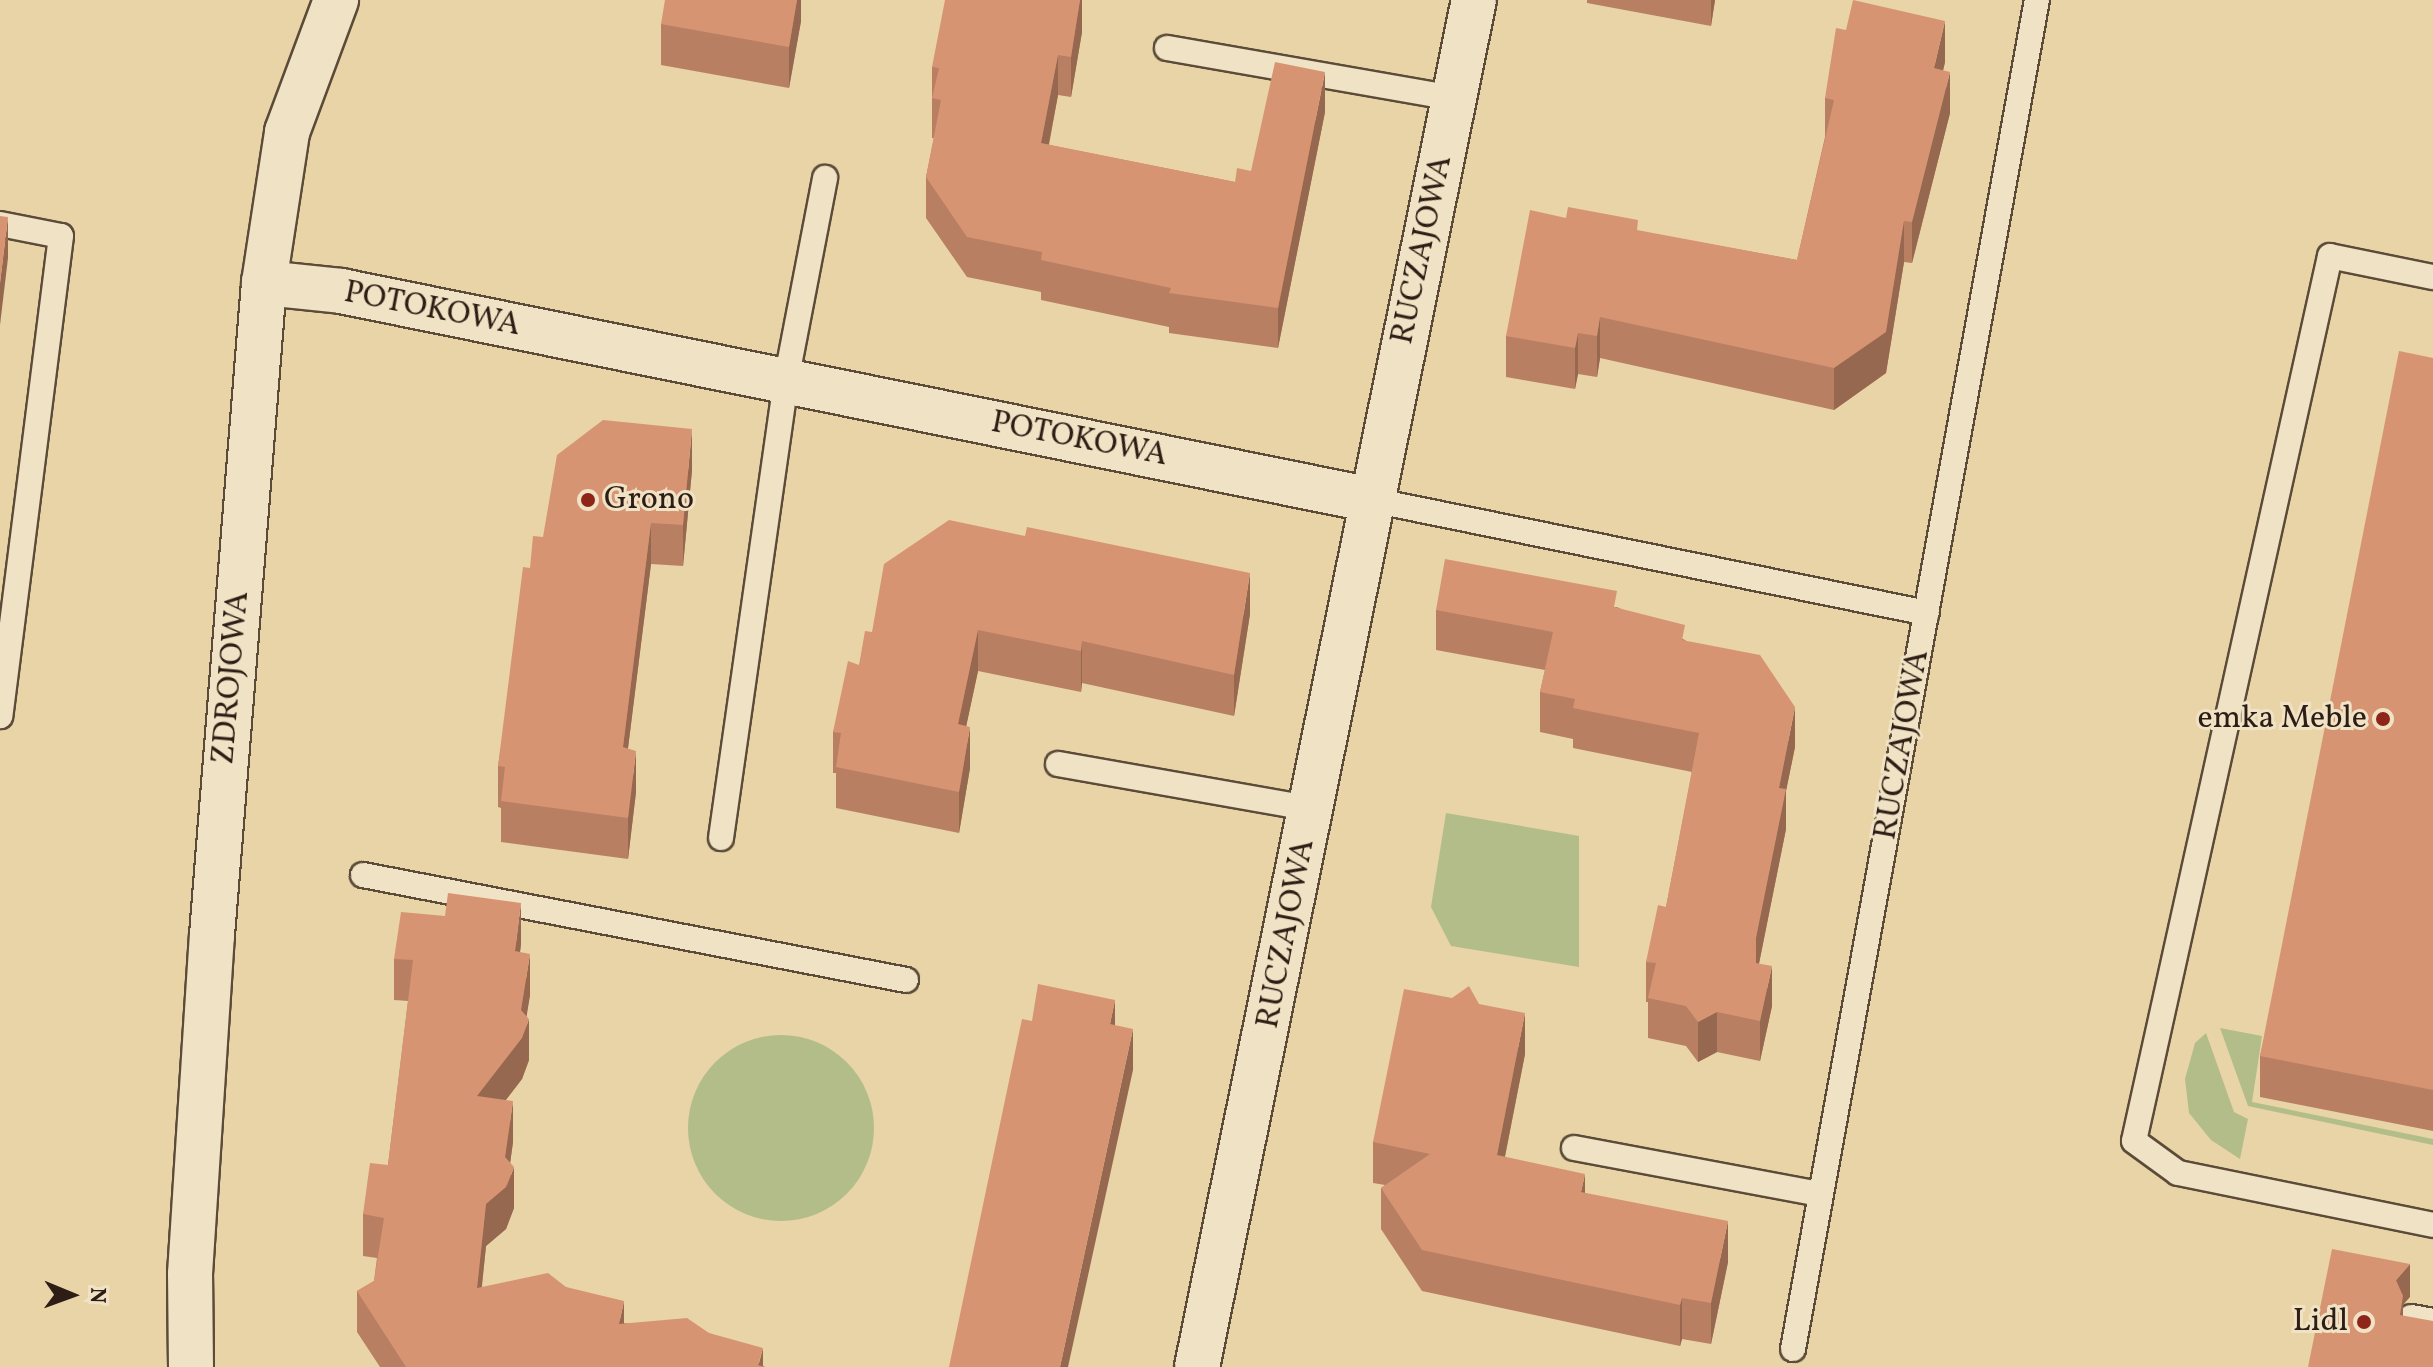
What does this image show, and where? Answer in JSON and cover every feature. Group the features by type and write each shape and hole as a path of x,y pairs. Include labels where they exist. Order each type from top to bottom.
{"street":[{"name":"ZDROJOWA","path":"191,1367 190,1274 212,935 264,283 287,132 336,0"},
{"name":"RUCZAJOWA","path":"1197,1367 1474,0"},
{"name":"POTOKOWA","path":"264,283 341,291 1372,500"}],"lane":[{"name":"RUCZAJOWA","path":"1793,1349 2037,0"},
{"path":"1167,48 1454,98"},
{"path":"721,838 786,381 825,178"},
{"path":"0,224 61,236 0,716"},
{"path":"2433,277 2330,256 2134,1141 2178,1173 2433,1225"},
{"name":"RUCZAJOWA","path":"1372,500 1927,613"},
{"path":"1058,764 1312,809"},
{"path":"363,875 906,980"},
{"path":"1574,1148 1820,1194"}],"green space":[{"path":"1446,813 1579,836 1579,967 1451,946 1431,907"},
{"path":"2220,1028 2262,1036 2252,1102 2433,1139 2433,1145 2248,1106"},
{"path":"2206,1033 2234,1112 2248,1119 2240,1159 2211,1140 2189,1113 2185,1079 2195,1043"},
{"path":"781,1035 799,1036 817,1042 847,1062 867,1092 873,1110 873,1146 867,1164 847,1194 817,1214 799,1220 781,1221 763,1220 745,1214 715,1194 695,1164 689,1146 688,1128 689,1110 695,1092 715,1062 745,1042 763,1036"}],"building":[{"path":"665,0 797,0 789,47 661,24"},
{"path":"945,0 1080,0 1071,57 1058,55 1041,143 1235,182 1237,168 1251,171 1275,62 1325,72 1278,308 1169,293 1171,288 1041,260 1042,252 967,237 926,177 941,100 932,98 939,68 932,67"},
{"path":"1853,0 1945,21 1934,68 1950,72 1912,222 1904,221 1886,332 1834,368 1600,317 1597,336 1578,333 1575,348 1506,336 1530,210 1566,218 1568,207 1638,220 1637,230 1797,260 1834,100 1825,98 1836,28 1846,30"},
{"path":"0,216 8,217 0,283"},
{"name":"emka Meble","path":"2399,351 2433,358 2433,1090 2260,1056"},
{"path":"603,420 692,429 683,525 651,523 623,747 636,751 628,818 501,801 505,767 498,766 523,567 530,568 533,536 543,537 557,455"},
{"path":"949,520 1025,536 1027,527 1250,573 1234,675 1082,641 1081,651 978,630 958,724 970,727 959,792 836,767 841,733 833,732 848,661 859,665 865,631 872,632 884,564"},
{"path":"1445,559 1617,591 1614,607 1685,625 1682,640 1760,655 1795,707 1779,788 1786,789 1756,938 1756,963 1772,966 1760,1021 1717,1012 1698,1022 1686,1006 1648,998 1656,963 1646,962 1658,905 1666,907 1699,733 1573,708 1575,699 1540,692 1553,632 1436,610"},
{"path":"448,893 521,903 515,951 530,954 521,1010 529,1019 522,1038 477,1096 513,1101 505,1157 514,1167 506,1187 486,1204 477,1288 548,1273 566,1287 624,1301 619,1324 687,1318 709,1333 763,1348 758,1365 765,1367 406,1367 357,1291 374,1281 384,1218 363,1214 370,1163 388,1165 413,960 394,959 401,912 445,916"},
{"path":"1038,984 1115,1000 1110,1024 1133,1029 1060,1367 949,1367 1022,1019 1032,1021"},
{"path":"1469,986 1479,1004 1525,1013 1497,1155 1585,1174 1581,1192 1728,1221 1711,1303 1682,1298 1680,1305 1422,1250 1381,1188 1430,1154 1373,1142 1404,989 1452,998"},
{"name":"Lidl","path":"2332,1249 2410,1264 2396,1280 2403,1296 2400,1315 2433,1321 2433,1367 2308,1367"}],"place":[{"name":"Grono","path":"588,500"},
{"name":"emka Meble","path":"2383,719"},
{"name":"Lidl","path":"2364,1322"}]}
